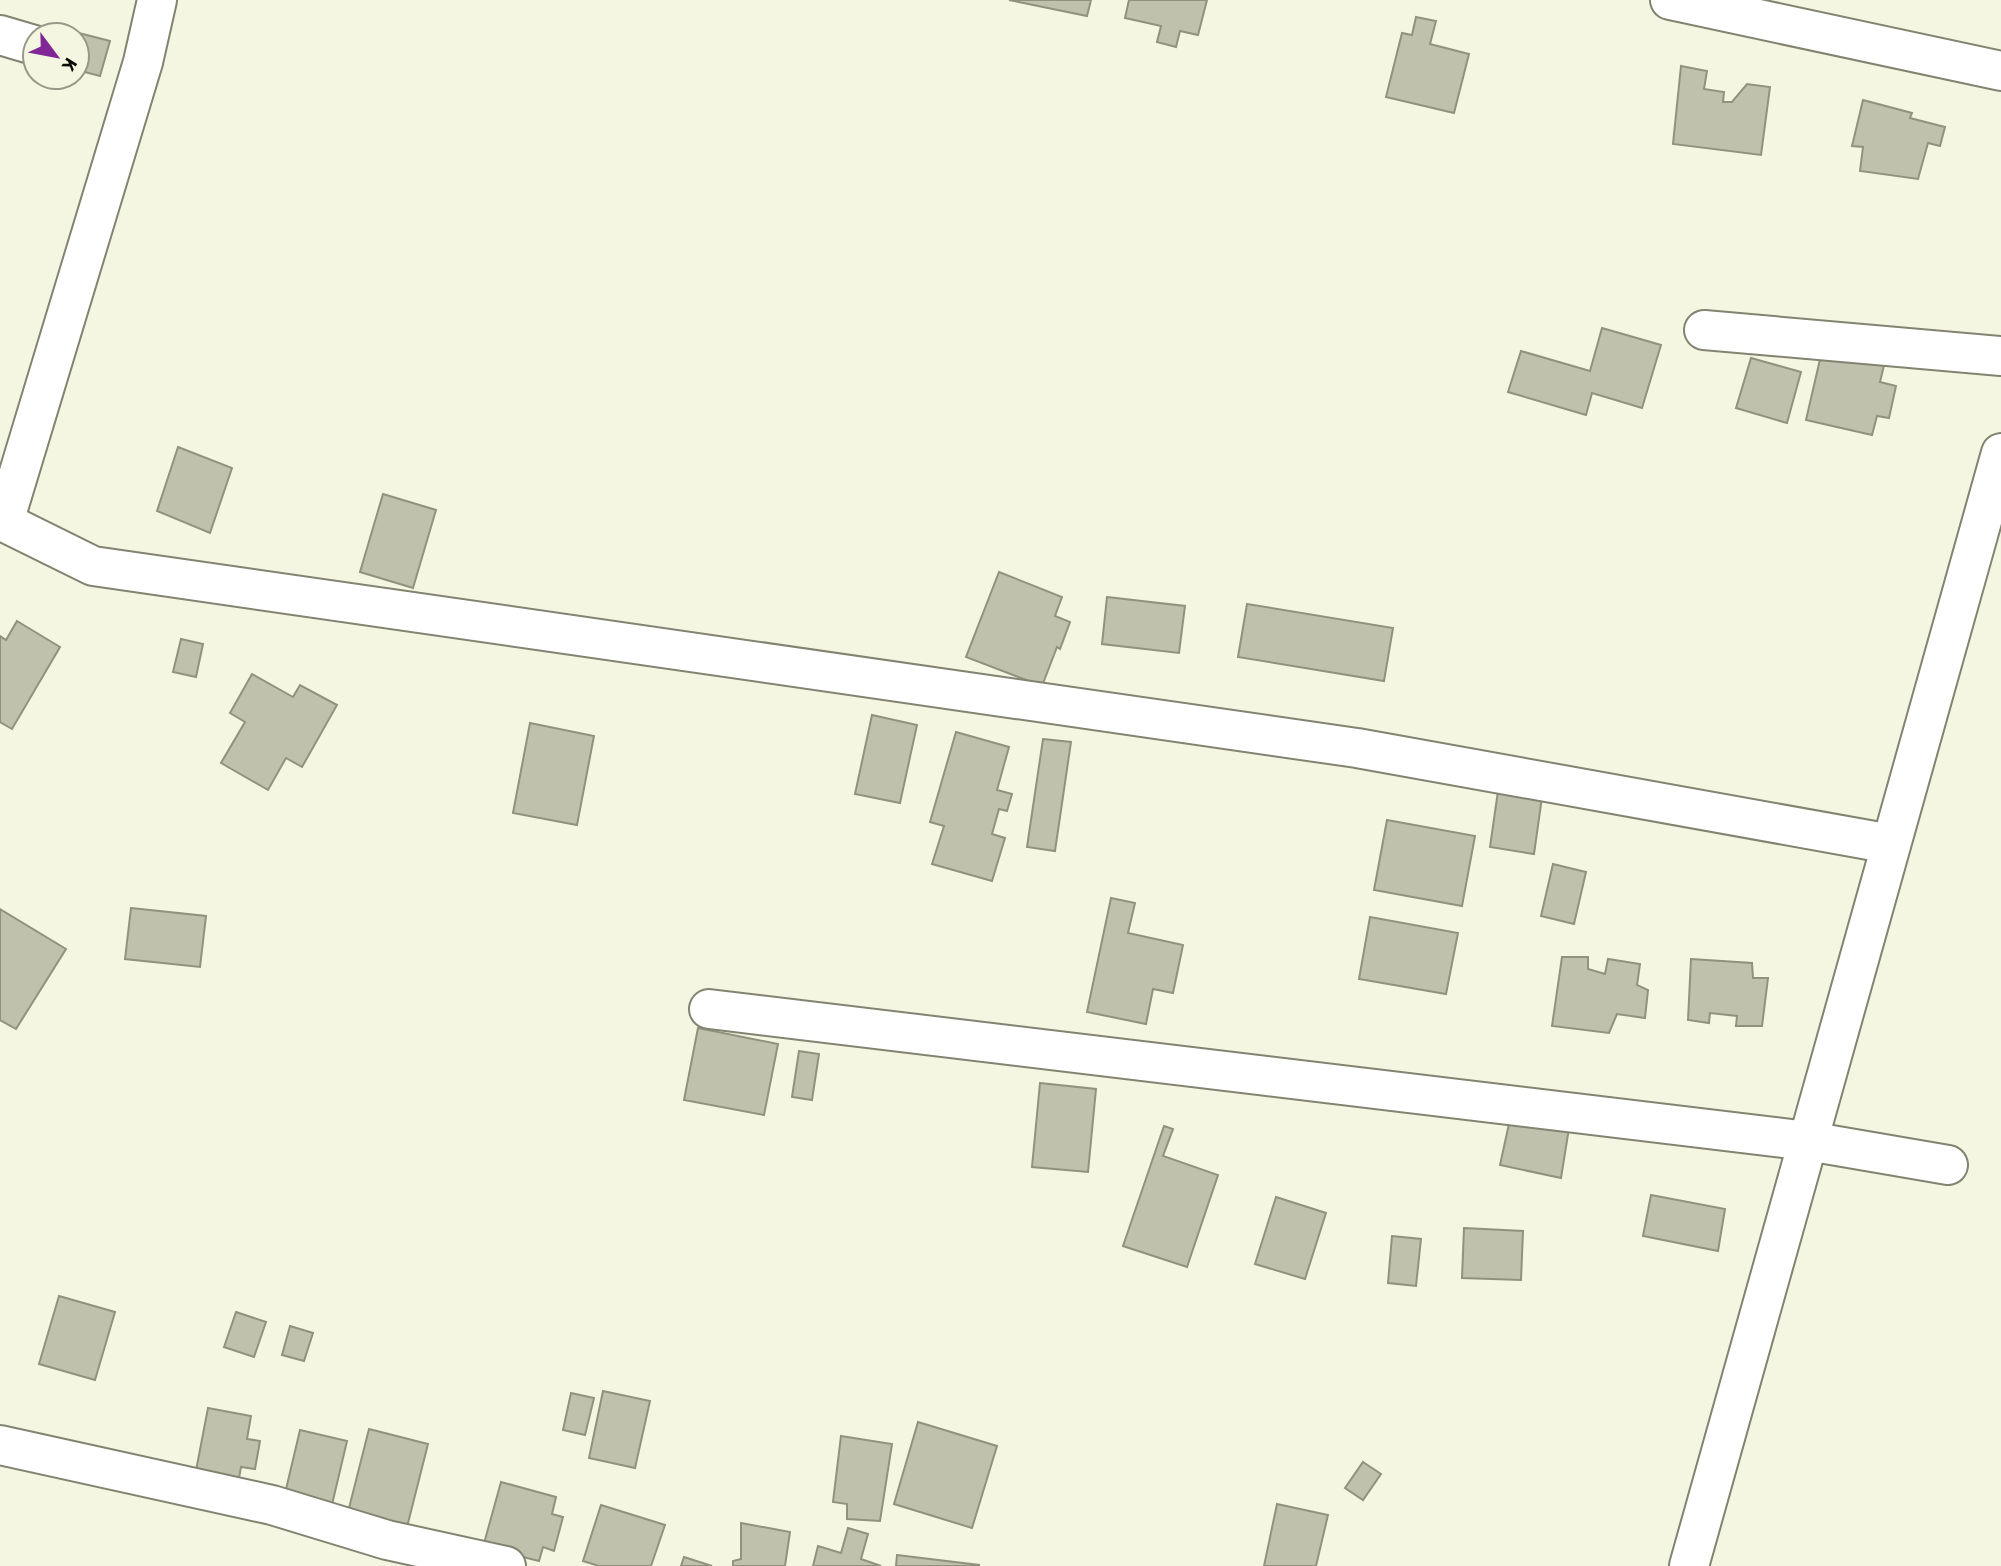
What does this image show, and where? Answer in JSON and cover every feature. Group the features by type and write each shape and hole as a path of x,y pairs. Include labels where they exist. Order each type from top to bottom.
{"street":[{"path":"157,0 143,62 2,521 93,566 1357,747 1891,844"},
{"path":"1670,0 2001,71"},
{"path":"0,35 21,41"},
{"path":"1704,330 2001,356"},
{"path":"1689,1566 2001,453"},
{"path":"709,1009 1808,1141 1948,1165"},
{"path":"0,1445 272,1504 387,1540 506,1566"}],"building":[{"path":"1009,0 1091,0 1087,16"},
{"path":"1129,0 1207,0 1198,35 1180,31 1176,47 1157,42 1161,26 1125,18"},
{"path":"1416,17 1436,21 1430,44 1469,54 1454,113 1386,97 1402,33 1412,35"},
{"path":"91,36 110,41 100,76 91,74"},
{"path":"1681,66 1707,71 1704,89 1724,92 1723,102 1732,102 1747,84 1770,87 1761,155 1673,144"},
{"path":"1863,100 1912,113 1910,118 1945,127 1940,146 1928,143 1918,179 1860,171 1863,147 1852,146"},
{"path":"1602,328 1661,345 1642,408 1592,393 1586,415 1508,392 1521,351 1590,371"},
{"path":"1824,342 1886,357 1880,382 1896,386 1889,418 1877,416 1872,435 1806,420"},
{"path":"1751,358 1801,372 1787,423 1736,408"},
{"path":"178,447 232,468 210,533 157,511"},
{"path":"383,494 436,510 413,588 360,572"},
{"path":"999,572 1062,597 1055,616 1070,622 1042,686 966,657"},
{"path":"1107,597 1185,606 1179,653 1102,644"},
{"path":"1247,604 1393,628 1384,681 1238,657"},
{"path":"17,621 60,647 12,729 0,722 0,636 6,640"},
{"path":"181,639 203,644 196,677 173,672"},
{"path":"252,674 293,697 300,685 337,705 302,767 286,758 268,790 221,763 245,722 230,713"},
{"path":"872,715 917,725 900,803 855,794"},
{"path":"530,723 594,736 577,825 513,813"},
{"path":"956,732 1009,747 997,790 1012,794 1007,811 999,809 992,834 1005,838 992,881 932,864 944,826 930,822"},
{"path":"1043,739 1071,742 1055,851 1027,847"},
{"path":"1498,791 1542,797 1534,854 1490,847"},
{"path":"1387,820 1475,836 1462,906 1374,890"},
{"path":"1553,864 1586,872 1574,924 1541,916"},
{"path":"1111,898 1135,903 1128,933 1183,945 1173,993 1153,989 1146,1024 1087,1012"},
{"path":"131,908 206,916 200,967 125,959"},
{"path":"0,909 66,949 16,1029 0,1020"},
{"path":"1370,917 1458,933 1446,994 1359,979"},
{"path":"1562,957 1588,957 1588,969 1605,974 1608,959 1640,964 1637,985 1648,990 1645,1018 1617,1014 1609,1033 1552,1026"},
{"path":"1691,959 1752,963 1753,978 1768,978 1762,1026 1736,1026 1737,1016 1710,1013 1709,1023 1688,1020"},
{"path":"698,1028 778,1044 764,1115 684,1100"},
{"path":"799,1051 819,1054 812,1100 792,1097"},
{"path":"1040,1083 1096,1089 1088,1172 1032,1167"},
{"path":"1512,1110 1570,1122 1561,1178 1500,1165"},
{"path":"1164,1126 1173,1129 1163,1156 1218,1175 1187,1267 1123,1246"},
{"path":"1651,1195 1725,1209 1718,1251 1643,1236"},
{"path":"1276,1197 1326,1213 1305,1279 1255,1264"},
{"path":"1464,1228 1523,1231 1521,1280 1462,1278"},
{"path":"1392,1236 1421,1239 1416,1286 1388,1283"},
{"path":"59,1296 115,1312 95,1380 39,1364"},
{"path":"236,1312 266,1322 254,1357 224,1347"},
{"path":"290,1326 313,1333 304,1361 282,1355"},
{"path":"603,1391 650,1401 635,1468 589,1458"},
{"path":"571,1393 594,1398 585,1435 563,1430"},
{"path":"208,1408 251,1416 247,1439 260,1441 255,1469 241,1467 237,1489 194,1481"},
{"path":"918,1422 997,1446 972,1528 894,1504"},
{"path":"369,1429 428,1444 406,1531 347,1516"},
{"path":"300,1430 347,1441 330,1513 283,1502"},
{"path":"841,1436 892,1444 880,1521 847,1519 847,1504 833,1502"},
{"path":"1363,1462 1381,1474 1363,1500 1345,1488"},
{"path":"501,1482 556,1497 552,1514 563,1517 554,1551 543,1547 539,1561 483,1547"},
{"path":"1277,1504 1328,1515 1316,1566 1264,1566"},
{"path":"601,1505 665,1525 651,1566 599,1566 583,1561"},
{"path":"741,1523 790,1532 785,1566 733,1566 733,1561 741,1559"},
{"path":"848,1528 868,1534 861,1559 881,1566 813,1566 818,1546 841,1553"},
{"path":"897,1555 979,1565 979,1566 896,1566"},
{"path":"684,1557 712,1566 681,1566"}]}
